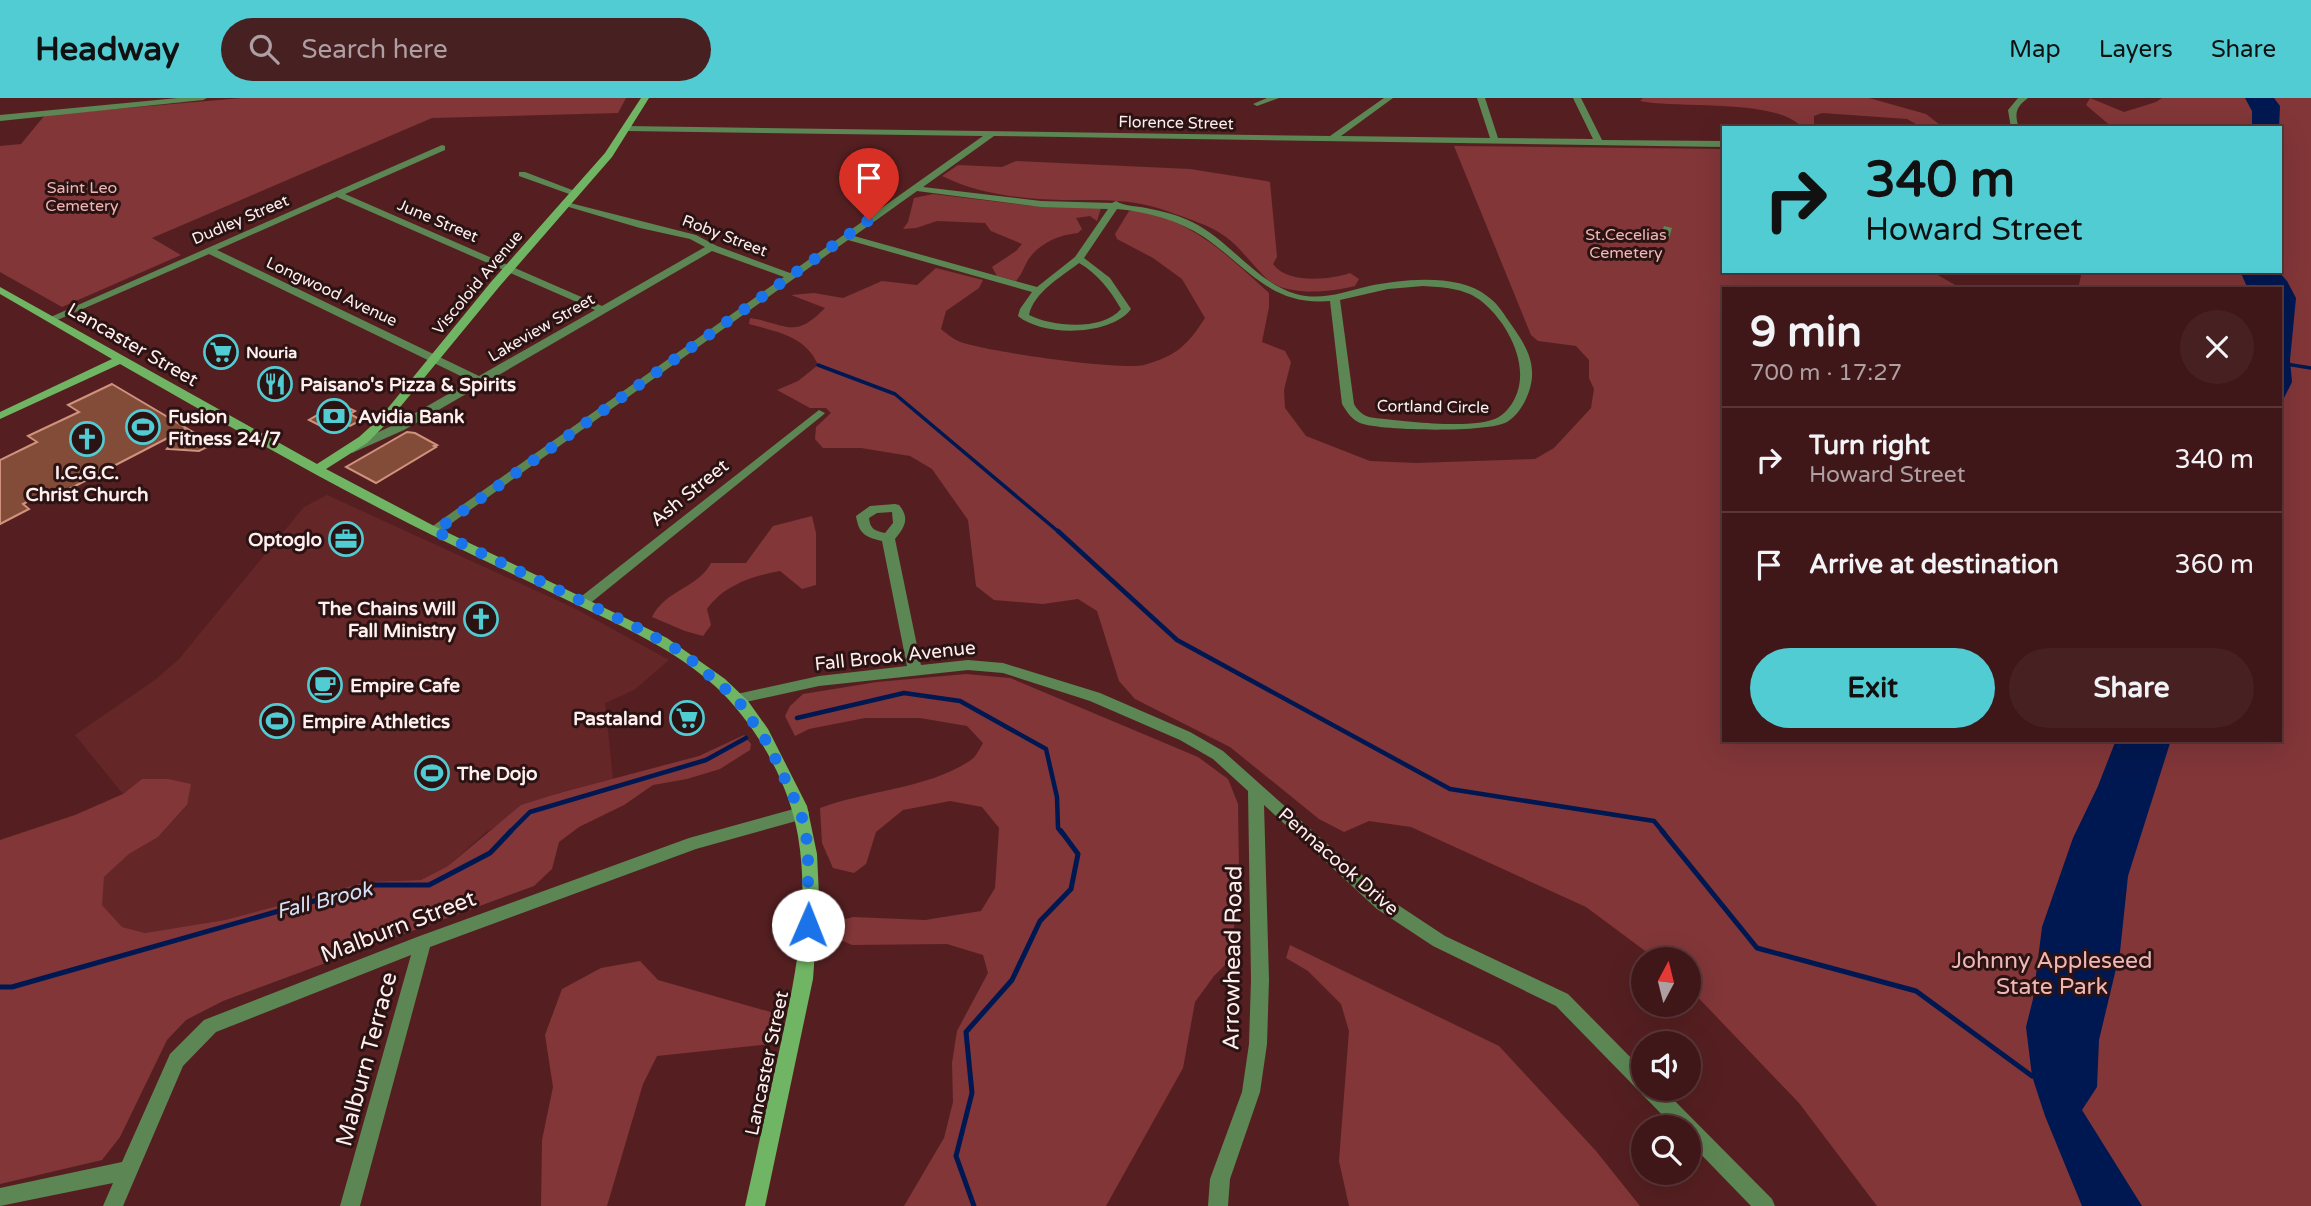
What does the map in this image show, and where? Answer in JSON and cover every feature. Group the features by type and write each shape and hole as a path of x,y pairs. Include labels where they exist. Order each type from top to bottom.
{"main road":[{"name":"Viscoloid Avenue","path":"316,470 348,451 374,430 575,193 628,128 645,98"},
{"name":"Lancaster Street","path":"0,290 316,470 683,653 737,699 769,745 801,813 808,846 810,877 804,979 755,1206"},
{"path":"0,416 121,359"}],"street":[{"path":"72,110 82,98"},
{"path":"0,118 203,98"},
{"path":"1257,104 1275,98"},
{"path":"1332,138 1389,98"},
{"path":"1481,98 1495,141"},
{"path":"1577,98 1599,142"},
{"path":"2015,126 2012,109 2015,103 2024,98"},
{"name":"Florence Street","path":"628,128 1722,144"},
{"path":"435,531 991,134"},
{"name":"Dudley Street","path":"51,319 442,148"},
{"path":"522,174 575,193"},
{"name":"Cortland Circle","path":"914,188 1045,204 1116,204 1149,210 1204,232 1263,283 1277,290 1314,299 1335,298 1404,283 1455,287 1482,295 1498,311 1523,356 1527,370 1517,405 1508,417 1487,425 1374,422 1357,417 1348,404 1335,298"},
{"name":"June Street","path":"338,194 601,309"},
{"name":"Roby Street","path":"565,203 643,226 693,237 712,247 793,277"},
{"path":"1078,259 1091,265 1115,289 1126,309 1121,318 1108,324 1090,326 1031,321 1024,316 1023,310 1040,290 1078,259 1116,204"},
{"path":"1655,239 1666,236 1667,228"},
{"path":"847,237 1040,290"},
{"name":"Lakeview Street","path":"348,451 400,427 712,247"},
{"name":"Longwood Avenue","path":"209,250 480,381"},
{"name":"Ash Street","path":"583,602 819,413"},
{"path":"887,538 915,670"},
{"name":"Fall Brook Avenue","path":"737,699 819,681 989,665 1095,697"},
{"name":"Pennacook Drive","path":"1095,697 1185,736 1218,755 1383,904 1439,941 1562,1000 1631,1071"},
{"name":"Arrowhead Road","path":"1218,1206 1220,1179 1251,1092 1258,1044 1260,980 1256,789"},
{"name":"Malburn Street","path":"113,1206 176,1060 210,1026 423,942 695,843 801,813"},
{"name":"Malburn Terrace","path":"353,1198 423,942"},
{"path":"1662,1101 1675,1115"},
{"path":"1701,1141 1765,1206"},
{"path":"0,1198 128,1170"}],"shaded area":[{"path":"2245,98 2274,98 2280,106 2279,126 2252,126 2252,111"},
{"path":"2241,273 2280,273 2296,298 2290,360 2292,382 2282,402 2282,287 2247,287"},
{"path":"327,495 576,609 669,660 634,690 605,703 613,779 558,793 486,832 448,866 421,880 366,882 225,920 145,933 122,927 101,904 104,877 129,854 158,837 187,806 142,779 123,794 75,735 155,680 179,659 304,507"},
{"path":"2115,742 2170,742 2128,876 2120,952 2099,1040 2097,1087 2082,1110 2142,1206 2082,1206 2045,1116 2032,1076 2026,1027 2033,999 2042,927 2073,838"}],"green space":[{"name":"Saint Leo Cemetery","path":"242,98 626,98 618,113 432,118 152,238 181,255 62,307 0,272 0,146 21,144 45,115"},
{"path":"1643,98 1869,98 1926,114 1941,126 1919,126 1907,119 1822,113 1814,116 1814,126 1799,126 1773,112 1751,108 1640,101"},
{"path":"2090,98 2124,112 2162,98 2311,98 2311,1206 1877,1206 1799,1103 1701,1001 1701,947 1640,947 1586,907 1411,827 1369,821 1344,832 1319,819 1230,747 1135,699 1119,681 1097,611 1078,599 1043,604 994,600 976,586 968,520 932,469 910,456 861,448 823,448 815,439 816,427 831,413 826,408 810,408 777,390 798,381 818,365 813,355 790,337 749,324 750,318 798,327 806,324 825,308 791,295 814,293 843,298 882,281 917,285 936,268 983,280 979,288 946,311 941,329 958,341 1051,359 1109,365 1144,365 1180,349 1205,318 1182,279 1153,258 1117,239 1115,234 1129,211 1136,210 1157,215 1192,231 1224,253 1269,293 1262,342 1285,351 1291,362 1284,390 1285,408 1306,436 1370,461 1416,463 1535,459 1554,448 1591,408 1594,389 1589,378 1589,360 1576,346 1538,341 1531,335 1454,146 1722,149 1722,273 1934,273 1959,287 1722,287 1722,742 2282,742 2282,287 2078,287 2082,273 2282,273 2282,126 2111,126 2086,105"},
{"path":"1016,161 1190,169 1270,182 1277,257 1273,264 1288,275 1309,279 1350,273 1359,279 1355,286 1335,290 1310,292 1286,289 1267,279 1220,233 1167,211 1128,202 1016,197 970,187 942,176 958,165 1002,167"},
{"path":"933,194 1033,206 1101,208 1097,221 1090,216 1076,218 1082,229 1078,233 1057,238 1038,249 1016,281 997,276 992,267 1022,244 991,231 985,223 937,221 903,229 908,222 914,198"},
{"path":"812,516 816,533 816,585 802,589 780,571 739,583 722,594 707,609 711,625 703,636 652,617 665,601 698,578 711,563 746,563 773,526"},
{"path":"966,674 1010,678 1198,757 1228,779 1238,804 1239,871 1231,959 1214,976 1195,1002 1183,1068 1106,1206 904,1206 944,1138 953,1102 952,1063 957,1031 988,973 983,955 947,944 852,945 834,937 835,922 853,917 925,920 981,911 995,888 999,828 982,807 950,801 903,810 876,832 866,864 854,873 833,868 822,843 820,808 917,783 954,770 971,760 983,743 967,726 920,718 865,718 809,729 795,736 785,716 790,706 803,694 877,682"},
{"path":"744,735 751,744 750,750 720,769 653,785 624,805 579,827 559,842 552,869 534,886 223,1001 186,1020 167,1040 120,1137 102,1160 0,1184 0,840 75,815 123,794 142,779 168,779 191,784 187,805 158,837 129,854 104,877 102,905 122,927 145,933 225,920 366,882 421,880 448,866 521,805 699,756"},
{"path":"1290,945 1499,1046 1596,1151 1640,1206 1349,1206 1339,1161 1349,1031 1341,1004 1308,971 1286,958"},
{"path":"640,961 658,980 781,1015 772,1044 657,1056 643,1084 607,1206 541,1206 542,1140 553,1087 545,1035 562,989 601,968"}],"building":[{"path":"112,384 213,444 199,451 167,449 185,429 52,498 44,493 23,504 29,509 0,524 0,460 37,442 28,436 79,412 68,405"},
{"name":"Avidia Bank","path":"338,403 355,411 350,414 361,420 350,426 338,421 325,428 309,420"},
{"path":"407,432 415,433 437,445 376,483 346,467"}],"waterway":[{"path":"2282,363 2311,368"},
{"path":"818,365 895,394 1060,533"},
{"path":"1058,531 1177,640 1450,789 1654,821 1664,833"},
{"name":"Fall Brook","path":"797,718 904,693 960,701 1046,749 1057,797 1058,828 1062,833"},
{"name":"Fall Brook","path":"511,831 530,812 706,760 746,738"},
{"name":"Fall Brook","path":"0,987 12,987 370,885 429,885 490,853 511,831"},
{"name":"Fall Brook","path":"974,1206 956,1156 972,1093 966,1032 1012,980 1040,921 1071,889 1078,854 1061,831"},
{"path":"1662,831 1757,948 1916,991 2032,1076"}],"place":[{"name":"Nouria","path":"221,352"},
{"name":"Paisano's Pizza & Spirits","path":"275,384"},
{"name":"Avidia Bank","path":"334,416"},
{"name":"Fusion Fitness 24/7","path":"143,427"},
{"name":"I.C.G.C. Christ Church","path":"87,439"},
{"name":"Optoglo","path":"346,539"},
{"name":"The Chains Will Fall Ministry","path":"481,619"},
{"name":"Empire Cafe","path":"325,685"},
{"name":"Pastaland","path":"687,718"},
{"name":"Empire Athletics","path":"277,721"},
{"name":"The Dojo","path":"432,773"}],"route":[{"path":"808,925 810,877 808,846 801,813 793,791 769,745 756,722 737,699 683,653 638,628 435,531 869,220"}],"park label":[{"name":"St.Cecelias Cemetery","path":"1626,243"},
{"name":"Johnny Appleseed State Park","path":"2052,973"}]}
